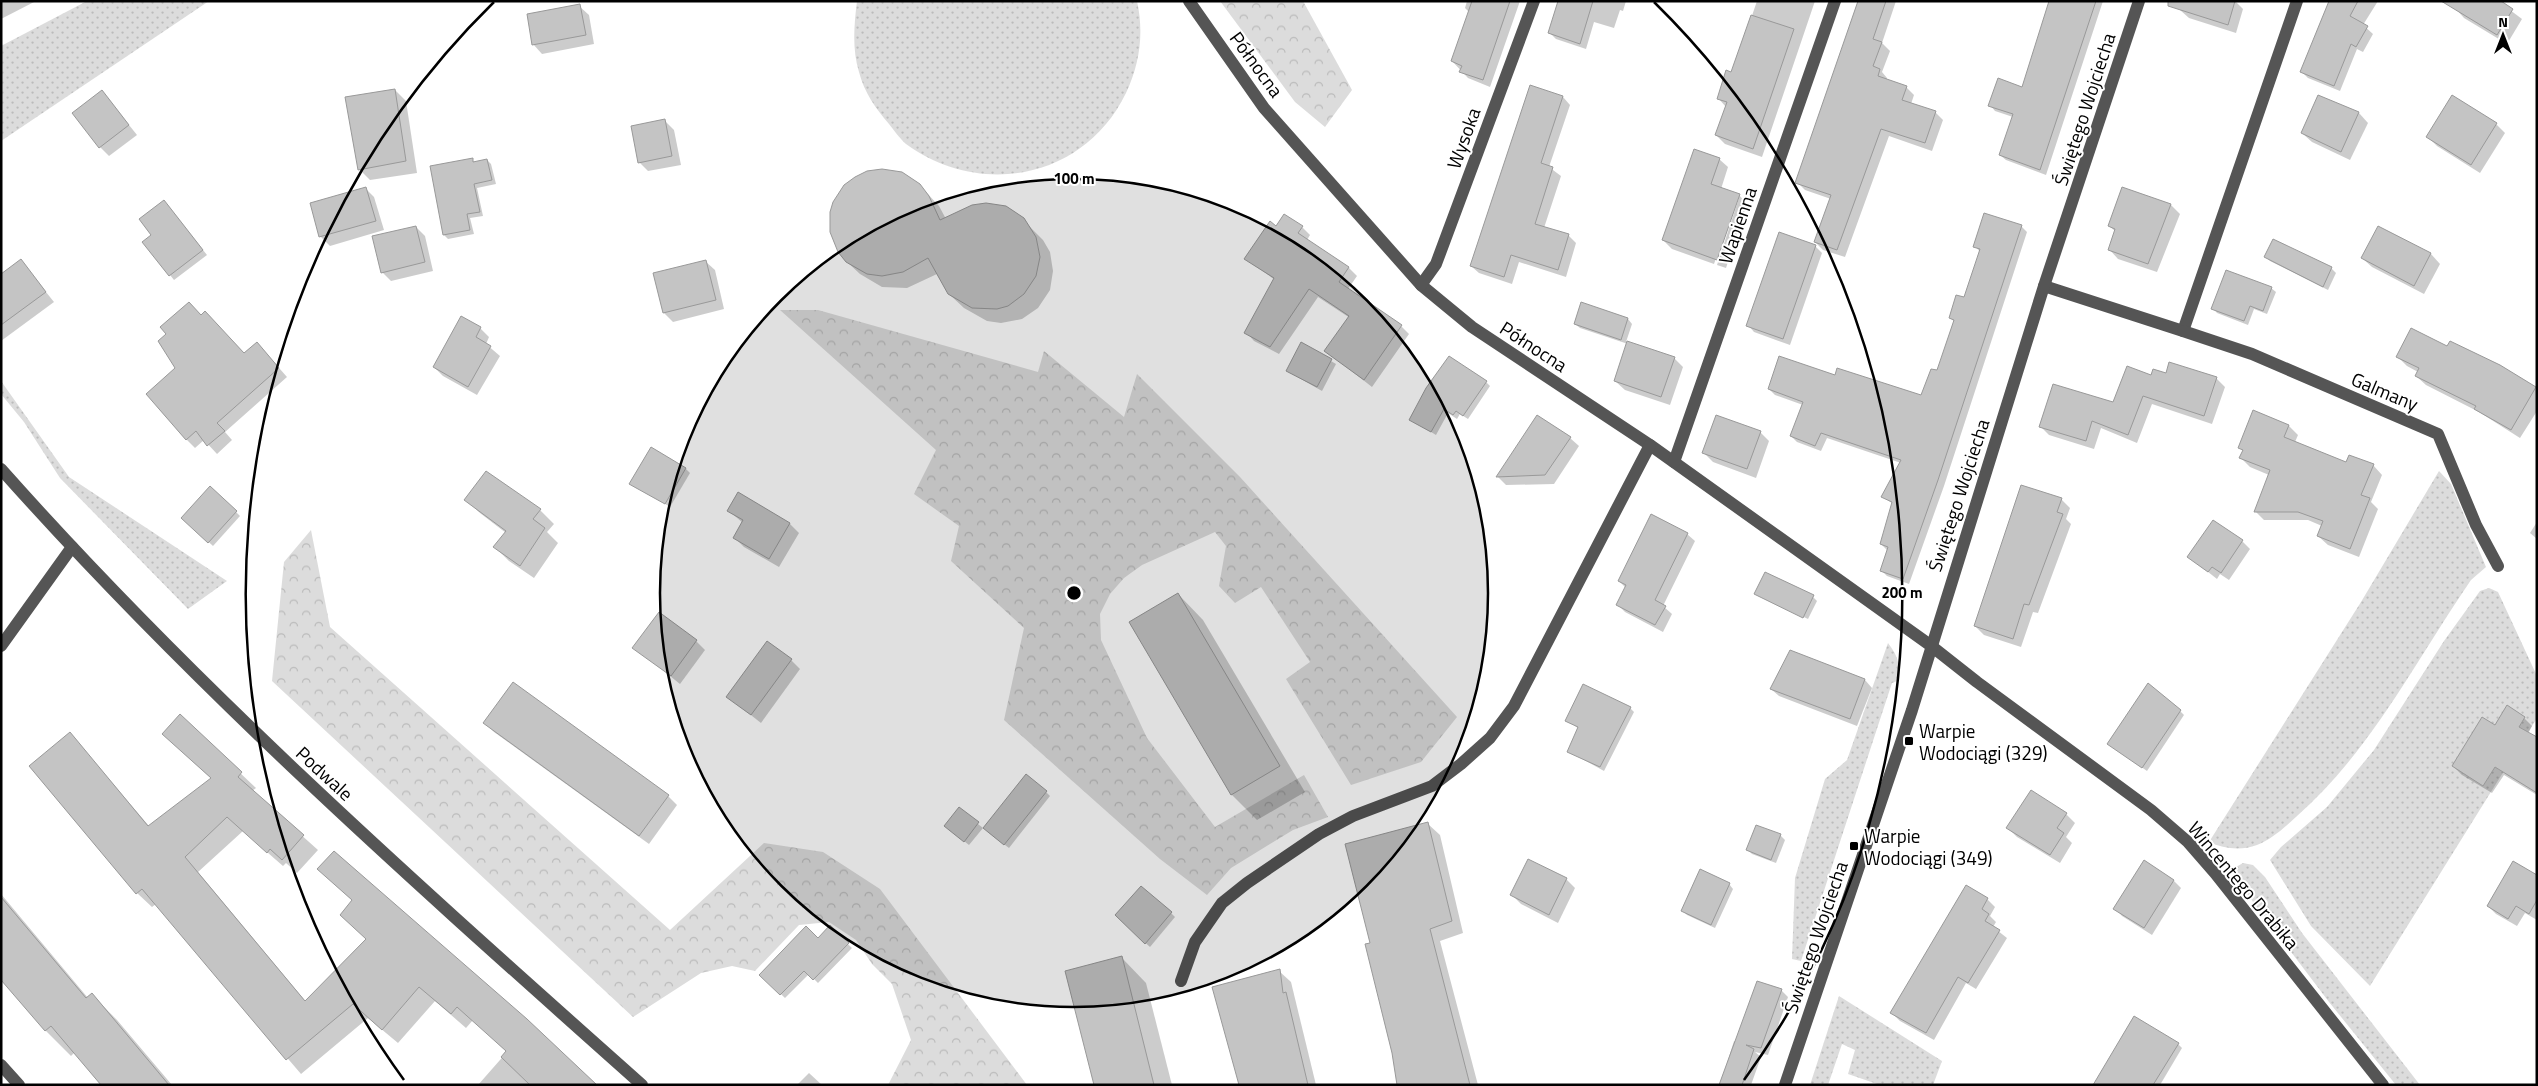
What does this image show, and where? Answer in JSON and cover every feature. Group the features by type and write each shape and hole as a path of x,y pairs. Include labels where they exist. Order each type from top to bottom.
{"street":[{"name":"Północna","path":"1189,1 1264,108 1421,285 1472,327 1650,445 1930,645"},
{"name":"Wysoka","path":"1421,285 1436,264 1534,1"},
{"name":"Wapienna","path":"1674,462 1835,1"},
{"name":"Świętego Wojciecha","path":"1785,1085 1912,710 1930,645 2044,286 2139,1"},
{"path":"2183,331 2297,1"},
{"name":"Galmany","path":"2044,286 2252,354 2438,434 2476,525 2498,566"},
{"path":"1181,981 1195,942 1222,904 1246,883 1319,834 1353,816 1432,786 1461,764 1490,738 1514,706 1650,445"},
{"name":"Podwale","path":"1,469 160,640 242,722 351,823 642,1085"},
{"path":"1,646 72,547"},
{"name":"Wincentego Drabika","path":"1930,645 2150,810 2188,842 2383,1085"},
{"path":"1,1065 19,1085"}],"green space":[{"path":"87,1 209,1 1,141 1,46"},
{"path":"857,1 1137,1 1140,36 1135,70 1126,93 1108,122 1085,145 1058,161 1029,171 998,174 967,171 936,161 906,144 871,100 861,79 855,55 854,28"},
{"path":"1220,1 1303,1 1352,90 1325,127 1295,102"},
{"path":"780,310 818,310 1038,372 1044,351 1124,417 1137,374 1240,477 1457,717 1421,762 1351,785 1286,679 1310,662 1261,587 1235,603 1219,586 1226,546 1215,532 1142,565 1124,578 1110,594 1100,614 1101,640 1147,738 1215,827 1304,775 1328,817 1293,830 1231,868 1207,895 1160,859 1004,720 1024,628 951,561 959,526 914,494 936,450"},
{"path":"1,381 69,477 227,581 188,609 60,478 24,422 1,394"},
{"path":"2439,471 2451,484 2486,567 2471,580 2391,704 2348,763 2297,816 2268,839 2257,845 2233,848 2209,842 2361,602"},
{"path":"311,530 330,627 670,930 764,843 823,852 880,889 1027,1085 888,1085 911,1040 892,984 872,964 856,940 829,922 799,925 755,971 732,966 701,973 633,1017 272,681 284,562"},
{"path":"2489,588 2498,592 2537,676 2537,718 2370,986 2311,926 2270,860 2281,847 2327,807 2374,750 2444,641 2480,591"},
{"path":"1888,643 1898,661 1897,681 1892,683 1801,961 1792,959 1795,878 1825,779 1847,760"},
{"path":"2243,863 2253,865 2265,877 2302,933 2420,1085 2396,1085 2329,1002 2235,878 2236,867"},
{"path":"1839,996 1942,1061 1933,1085 1880,1085 1848,1074 1855,1050 1842,1044 1828,1085 1810,1085"}],"building":[{"path":"1472,1 1510,1 1483,80 1459,72 1462,66 1451,61"},
{"path":"1558,1 1593,1 1580,44 1548,33"},
{"path":"1858,1 1886,1 1873,39 1882,42 1873,66 1880,69 1878,76 1907,86 1902,100 1936,111 1925,143 1881,129 1837,250 1814,242 1831,195 1795,183"},
{"path":"2049,1 2096,1 2040,170 1999,155 2013,114 1988,106 1998,78 2022,87"},
{"path":"2168,1 2235,1 2228,25 2168,6"},
{"path":"2329,1 2358,1 2350,16 2368,26 2356,47 2351,44 2334,86 2300,72"},
{"path":"2441,1 2501,1 2513,9 2497,35"},
{"path":"580,4 586,35 532,45 527,14"},
{"path":"1751,15 1794,29 1753,149 1715,135 1727,102 1717,99 1726,70 1731,72"},
{"path":"1530,85 1563,96 1541,163 1553,167 1535,224 1569,234 1558,270 1511,255 1504,277 1470,266"},
{"path":"395,89 406,161 358,170 345,97"},
{"path":"102,90 129,125 99,148 72,113"},
{"path":"2318,95 2359,112 2341,152 2301,133"},
{"path":"2452,95 2497,123 2471,165 2426,137"},
{"path":"665,119 672,156 638,163 631,126"},
{"path":"1694,149 1720,158 1711,184 1740,194 1717,260 1662,240"},
{"path":"473,158 473,162 487,159 492,180 474,184 480,212 467,214 470,230 443,235 430,166"},
{"path":"882,169 902,172 920,184 929,196 940,220 972,205 986,203 1006,206 1024,218 1036,237 1040,257 1036,276 1024,294 1008,306 997,309 972,308 948,294 928,258 903,272 882,276 867,274 846,262 838,252 830,232 830,212 833,202 844,185 855,177 867,171"},
{"path":"366,187 376,221 319,237 310,203"},
{"path":"2122,187 2171,204 2148,264 2108,250 2115,229 2108,226"},
{"path":"164,200 203,250 169,276 142,242 151,235 139,219"},
{"path":"1984,213 2022,225 1938,480 1903,579 1880,571 1888,547 1880,544 1892,502 1881,497 1901,460 1821,433 1815,446 1790,436 1803,402 1768,389 1779,356 1835,375 1837,368 1921,395 1931,369 1937,370 1954,320 1949,318 1956,295 1964,297 1980,249 1973,247"},
{"path":"1284,214 1303,226 1298,233 1349,267 1339,282 1402,325 1364,380 1324,351 1349,316 1309,289 1270,347 1244,333 1274,278 1244,259 1270,221 1276,226"},
{"path":"416,226 425,262 381,273 372,236"},
{"path":"2378,226 2431,253 2414,286 2361,258"},
{"path":"1779,232 1816,245 1783,339 1746,326"},
{"path":"2273,239 2332,267 2323,287 2264,257"},
{"path":"21,259 46,292 1,325 1,274"},
{"path":"706,260 716,300 663,313 653,273"},
{"path":"2226,270 2272,287 2263,311 2250,306 2244,321 2211,309"},
{"path":"189,302 201,315 205,311 244,353 257,342 279,368 217,423 225,431 207,446 196,431 186,440 146,394 175,368 158,341 166,334 160,327"},
{"path":"1581,302 1628,318 1621,340 1574,324"},
{"path":"461,316 481,327 476,337 491,346 468,387 433,367"},
{"path":"2411,328 2447,346 2450,341 2500,365 2536,387 2511,430 2474,409 2476,406 2415,376 2419,368 2396,357"},
{"path":"1627,341 1675,357 1661,397 1614,381"},
{"path":"1301,342 1332,359 1317,387 1286,371"},
{"path":"1449,356 1487,381 1463,416 1456,411 1453,415 1444,409 1431,432 1409,420 1426,388"},
{"path":"2169,362 2217,377 2204,416 2143,396 2128,435 2092,421 2086,441 2039,427 2053,384 2113,402 2127,366 2151,375 2153,369 2166,373"},
{"path":"2253,410 2289,425 2284,437 2346,462 2349,455 2374,464 2361,495 2370,498 2350,549 2317,536 2323,521 2298,512 2254,512 2270,470 2239,458 2243,450 2238,448"},
{"path":"1537,415 1571,437 1545,475 1496,477"},
{"path":"1716,415 1761,431 1747,469 1702,453"},
{"path":"651,447 686,468 665,504 629,484"},
{"path":"486,471 541,509 533,519 545,528 520,566 493,547 506,531 464,500"},
{"path":"2021,485 2062,498 2057,512 2063,514 2029,605 2024,604 2013,639 1974,626"},
{"path":"210,486 237,511 208,543 181,518"},
{"path":"738,492 790,523 769,559 733,538 743,520 727,511"},
{"path":"1651,514 1688,533 1655,600 1666,606 1655,625 1616,605 1626,585 1618,581"},
{"path":"2213,520 2243,540 2221,573 2212,567 2208,572 2187,557"},
{"path":"1765,572 1814,595 1803,618 1754,594"},
{"path":"1178,593 1280,766 1231,795 1129,622"},
{"path":"659,612 697,640 671,676 632,648"},
{"path":"767,641 792,659 751,715 726,697"},
{"path":"1790,650 1865,679 1850,719 1770,689"},
{"path":"513,682 669,795 639,836 483,723"},
{"path":"2148,683 2181,710 2142,768 2107,744"},
{"path":"1583,684 1631,707 1600,767 1567,752 1578,727 1565,721"},
{"path":"2507,705 2525,717 2519,727 2537,737 2537,793 2495,767 2483,786 2452,766 2482,717 2495,725"},
{"path":"180,714 242,772 238,777 304,835 282,860 270,849 267,853 227,817 185,857 305,1001 366,939 340,915 352,900 317,869 334,851 527,1019 597,1085 530,1085 501,1057 506,1051 457,1007 451,1014 419,987 382,1030 353,1004 286,1060 142,889 136,894 29,766 70,732 148,826 211,778 162,734"},
{"path":"1026,774 1047,791 1004,845 983,828"},
{"path":"2031,790 2067,813 2057,828 2064,833 2050,855 2006,828"},
{"path":"959,807 979,822 964,842 944,826"},
{"path":"1428,822 1452,921 1430,929 1470,1085 1397,1085 1392,1053 1365,944 1370,943 1345,844"},
{"path":"1756,825 1781,834 1771,860 1746,850"},
{"path":"1528,859 1567,878 1549,915 1510,895"},
{"path":"2144,860 2174,880 2144,928 2113,909"},
{"path":"2513,861 2537,875 2537,900 2529,914 2516,906 2508,919 2487,906"},
{"path":"1700,869 1730,883 1711,925 1681,911"},
{"path":"1966,885 1988,898 1982,909 1989,914 1985,921 2000,930 1968,983 1958,977 1926,1033 1890,1013"},
{"path":"1141,886 1172,912 1145,944 1115,915"},
{"path":"1,897 86,998 92,993 169,1085 101,1085 51,1026 45,1031 1,980"},
{"path":"830,925 849,943 813,980 804,971 780,995 759,975 806,926 818,938"},
{"path":"1122,956 1154,1085 1094,1085 1065,971"},
{"path":"1280,969 1283,993 1286,992 1308,1085 1239,1085 1212,987"},
{"path":"1757,981 1782,989 1761,1048 1746,1045 1754,1049 1742,1085 1719,1085"},
{"path":"2134,1016 2179,1043 2153,1085 2093,1085"}],"place":[{"name":"Warpie Wodociągi (329)","path":"1909,741"},
{"name":"Warpie Wodociągi (349)","path":"1854,846"}]}
